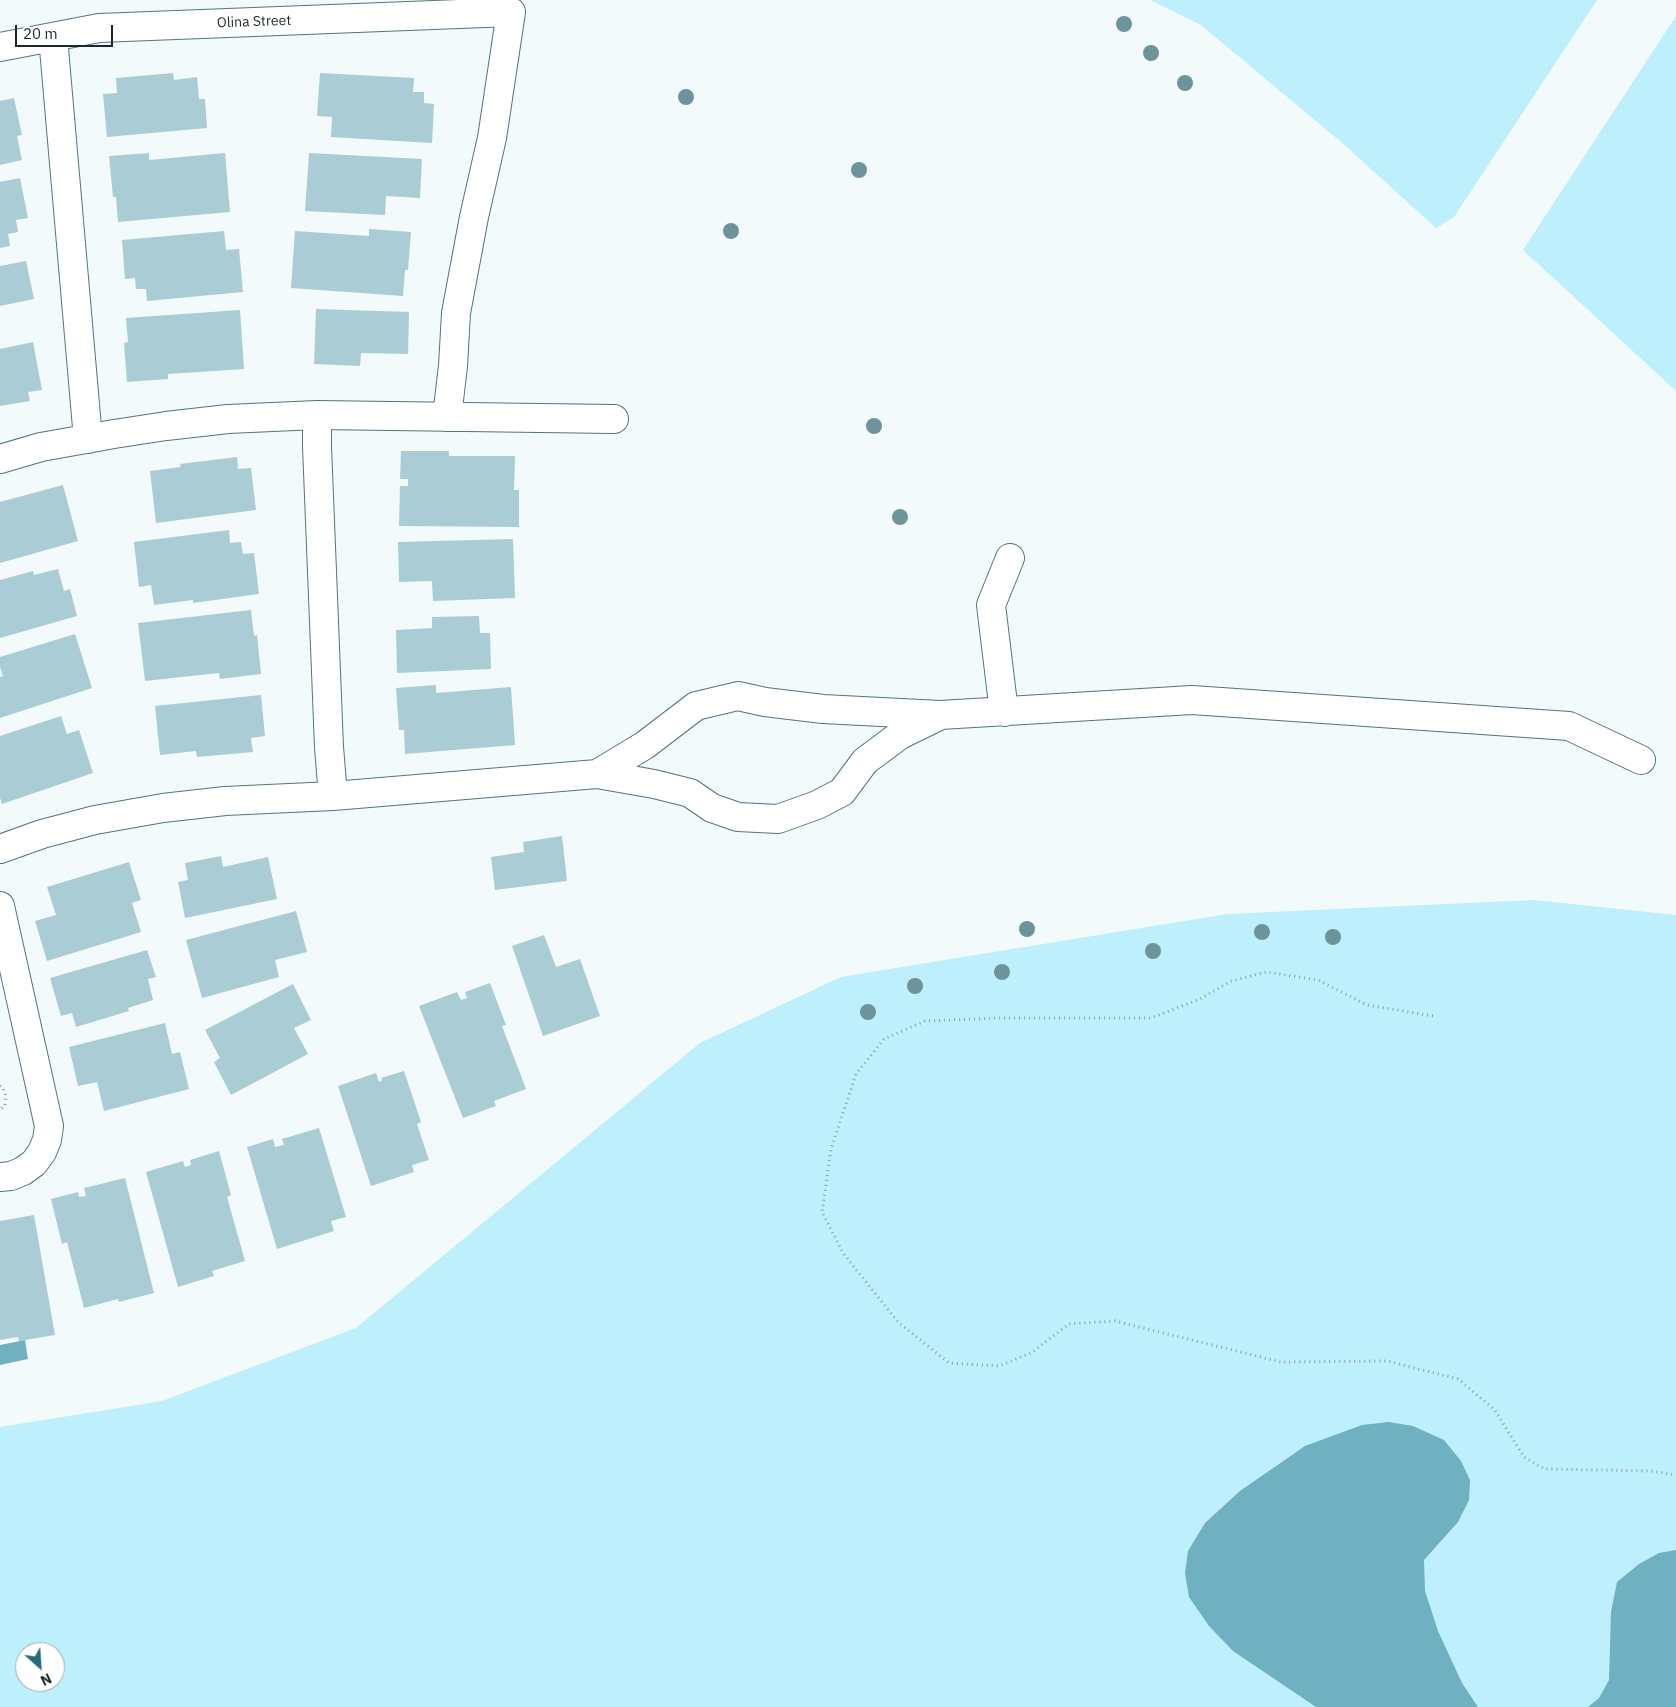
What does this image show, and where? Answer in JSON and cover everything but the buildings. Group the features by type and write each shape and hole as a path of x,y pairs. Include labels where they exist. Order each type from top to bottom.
{"street":[{"name":"Olina Street","path":"0,47 99,28 511,12 492,138 474,217 456,313 454,366 447,417"},
{"path":"53,37 88,439"},
{"path":"317,415 329,747 333,796"},
{"path":"0,459 42,447 166,426 228,418 317,415 614,419"},
{"path":"1004,712 991,605 1010,558"},
{"path":"597,774 645,744 696,706 738,696 765,702 823,709 940,716 1192,700 1569,726 1642,760"},
{"path":"0,849 42,834 95,820 163,808 225,801 333,796 597,774 654,784 690,793 712,808 738,817 778,819 817,805 842,792 865,761 900,735 940,716"},
{"path":"0,906 49,1126 45,1146 34,1163 23,1171 11,1176 0,1177"}],"path":[{"path":"1433,1016 1367,1005 1318,980 1266,972 1231,981 1200,999 1151,1018 1002,1018 925,1021 884,1039 856,1074 831,1148 822,1212 843,1253 898,1322 949,1363 999,1366 1031,1353 1069,1324 1115,1321 1281,1362 1387,1362 1458,1379 1494,1409 1524,1457 1545,1469 1651,1471 1676,1475"},
{"path":"0,1086 3,1088 6,1096 5,1105 0,1110"}],"shaded area":[{"path":"1150,0 1597,0 1454,217 1436,228 1340,141 1201,25"},
{"path":"1676,16 1676,391 1523,250"},
{"path":"1534,900 1676,915 1676,1707 0,1707 0,1427 162,1401 356,1328 700,1043 841,977 1227,914"},
{"path":"25,1340 28,1359 0,1365 0,1345"},
{"path":"1389,1422 1413,1426 1444,1440 1461,1461 1470,1480 1469,1500 1458,1522 1424,1560 1425,1591 1438,1631 1462,1683 1478,1707 1316,1707 1233,1651 1209,1626 1189,1597 1185,1573 1188,1551 1205,1523 1240,1491 1305,1446 1362,1425"},
{"path":"1676,1550 1676,1707 1588,1707 1599,1698 1609,1680 1611,1612 1617,1582 1639,1564 1659,1553"}]}
